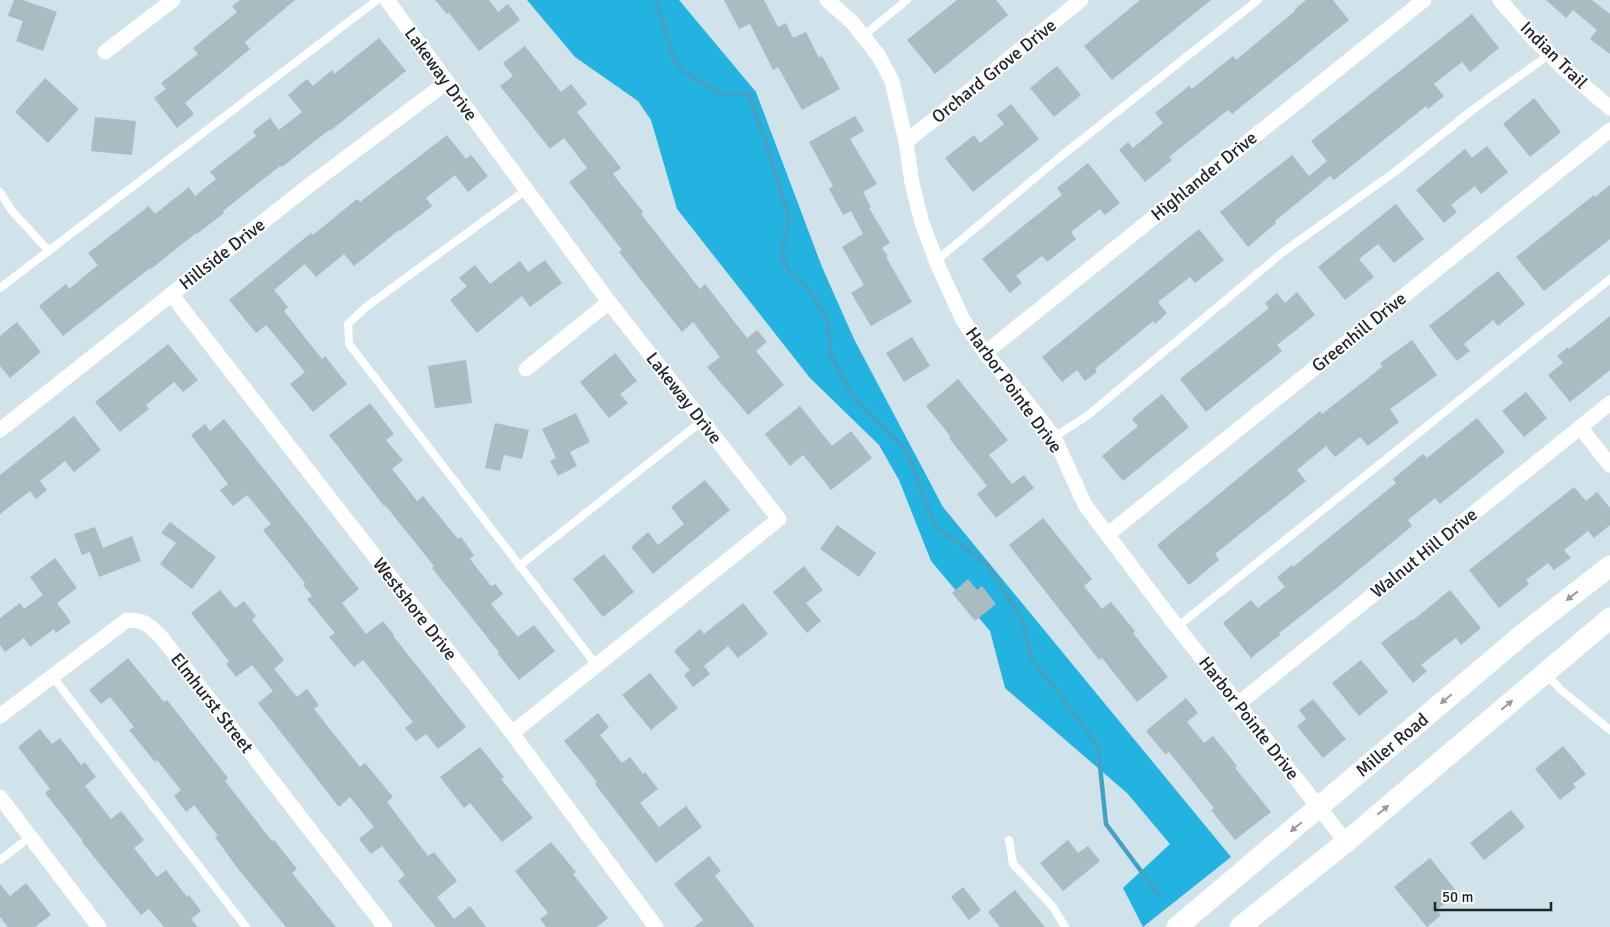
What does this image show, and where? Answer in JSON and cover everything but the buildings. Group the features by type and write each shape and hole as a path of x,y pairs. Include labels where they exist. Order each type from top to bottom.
{"main road":[{"name":"Miller Road","path":"1177,927 1523,634 1610,566"},
{"path":"1249,924 1610,618"}],"street":[{"path":"105,52 173,0"},
{"name":"Lakeway Drive","path":"386,0 609,302 779,520 512,733"},
{"name":"Harbor Pointe Drive","path":"827,0 852,22 878,55 892,81 906,142 912,183 922,223 936,261 963,320 985,352 1054,437 1085,505 1176,627 1346,842"},
{"name":"Orchard Grove Drive","path":"906,142 1081,0"},
{"name":"Highlander Drive","path":"985,352 1424,0"},
{"name":"Indian Trail","path":"1500,0 1533,38 1610,108"},
{"name":"Hillside Drive","path":"0,430 308,187 447,82"},
{"name":"Greenhill Drive","path":"1108,535 1610,130"},
{"name":"Westshore Drive","path":"171,294 512,733 656,927"},
{"path":"526,369 609,302"},
{"name":"Walnut Hill Drive","path":"1238,704 1610,403"},
{"path":"1580,427 1610,465"},
{"name":"Elmhurst Street","path":"0,716 126,620 139,620 149,625 162,638 385,927"},
{"path":"0,797 96,926"}],"lane":[{"path":"0,288 377,0"},
{"path":"863,36 907,0"},
{"path":"936,261 1060,157 1258,0"},
{"path":"1054,437 1087,416 1283,252 1396,171 1475,108 1550,54"},
{"path":"526,190 366,307 348,324 349,344 597,666"},
{"path":"0,192 12,211 49,251"},
{"path":"1176,627 1610,279"},
{"path":"519,566 702,421"},
{"path":"1545,673 1561,690 1610,730"},
{"path":"52,676 246,927"},
{"path":"0,860 30,837"},
{"path":"1009,840 1014,864 1053,908 1065,927"}],"shaded area":[{"path":"527,0 679,0 756,92 822,267 854,339 943,507 1231,857 1143,927 1123,888 1170,844 1127,793 1005,688 990,631 931,561 899,480 879,445 810,378 677,209 651,120 638,101 575,57"}],"waterway":[{"path":"656,0 674,60 684,72 719,93 748,93 766,142 789,219 781,255 790,273 807,287 827,319 831,356 853,396 907,452 935,526 988,565 1023,622 1032,660 1057,690 1098,747 1106,824 1158,894"}]}
